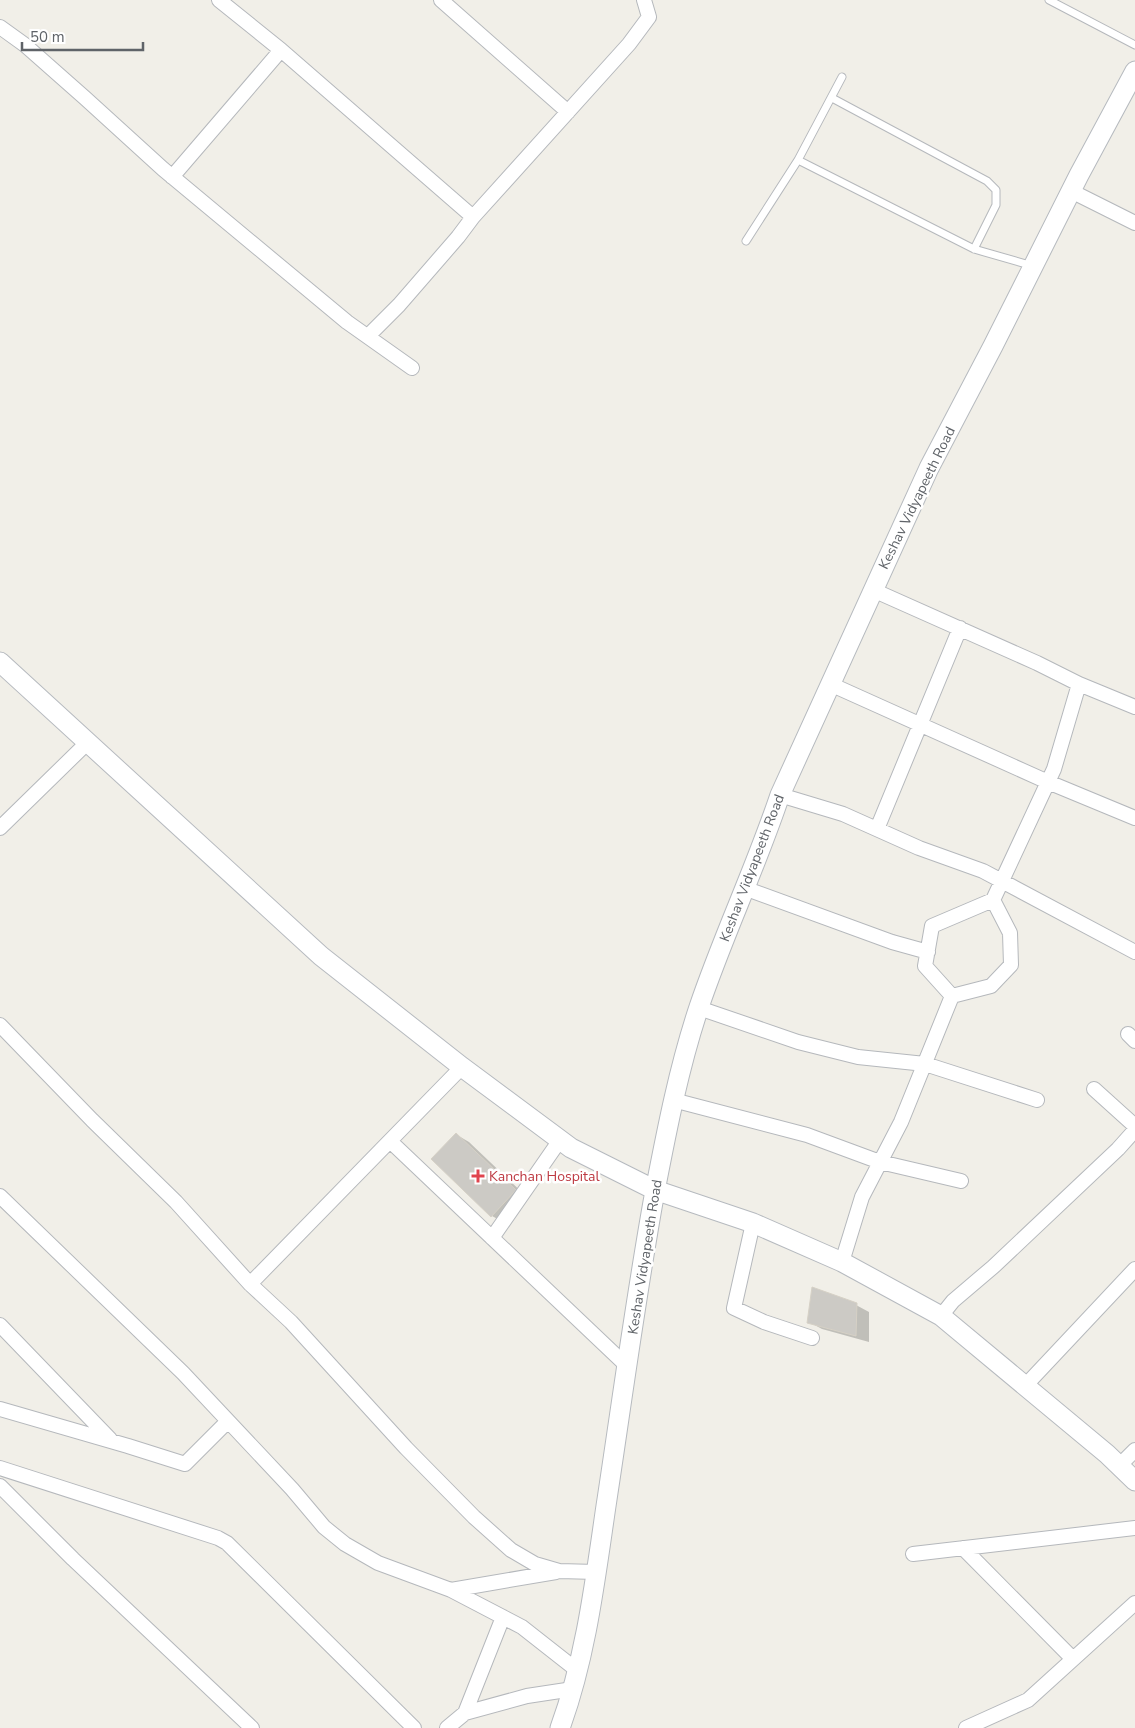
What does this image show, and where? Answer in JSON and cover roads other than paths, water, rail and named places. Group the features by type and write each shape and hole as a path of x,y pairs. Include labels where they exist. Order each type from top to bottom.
{"street":[{"path":"219,0 281,50 473,217"},
{"path":"440,0 568,112"},
{"path":"368,336 399,304 458,237 473,217 629,44 649,17 644,0"},
{"path":"0,27 45,63 172,176 297,278 347,322 412,368"},
{"path":"172,176 281,50"},
{"name":"Keshav Vidyapeeth Road","path":"560,1728 578,1671 596,1572 655,1190 673,1100 699,1008 744,888 766,837 780,795 929,468 1071,191 1135,72"},
{"path":"1071,191 1135,223"},
{"path":"873,590 1037,663 1079,684 1135,707"},
{"path":"877,829 960,628"},
{"path":"0,662 321,956 462,1067 571,1148 655,1190 753,1223 842,1262 941,1316 1135,1481"},
{"path":"830,684 1048,782 1135,818"},
{"path":"952,996 925,966 932,926 993,900 1054,769 1079,684"},
{"path":"0,828 88,742"},
{"path":"780,795 843,814 919,848 983,872 1135,952"},
{"path":"744,888 892,942 928,952"},
{"path":"952,996 991,986 1011,965 1010,933 993,900"},
{"path":"842,1262 862,1197 901,1122 952,996"},
{"path":"699,1008 798,1042 858,1057 925,1064 1037,1100"},
{"path":"0,1025 92,1120 176,1202 250,1284 291,1322 406,1448 489,1530 511,1550 535,1564 559,1571"},
{"path":"250,1284 462,1067"},
{"path":"941,1316 953,1301 993,1267 1112,1155 1135,1128 1094,1089"},
{"path":"673,1100 807,1134 880,1162 961,1181"},
{"path":"492,1238 560,1140"},
{"path":"390,1141 627,1366"},
{"path":"0,1196 183,1373 292,1489 324,1527 345,1544 378,1563 451,1590 522,1626 578,1671"},
{"path":"753,1223 734,1308 764,1322 812,1338"},
{"path":"1025,1386 1135,1269"},
{"path":"0,1325 112,1441"},
{"path":"0,1410 112,1441 185,1464 228,1421"},
{"path":"1119,1466 1135,1450"},
{"path":"0,1468 218,1538 227,1543 414,1728"},
{"path":"0,1486 61,1548 252,1728"},
{"path":"913,1554 1135,1528"},
{"path":"963,1548 1073,1659"},
{"path":"451,1590 559,1571 596,1572"},
{"path":"966,1728 989,1724 1028,1700 1135,1603"},
{"path":"465,1713 503,1617"},
{"path":"447,1728 465,1713 527,1696 573,1689"}],"lane":[{"path":"1050,0 1135,45"},
{"path":"746,241 798,160 842,77"},
{"path":"832,98 987,181 996,190 996,205 974,248"},
{"path":"798,160 974,248 1033,266"}],"place":[{"name":"Kanchan Hospital","path":"478,1176"}]}
